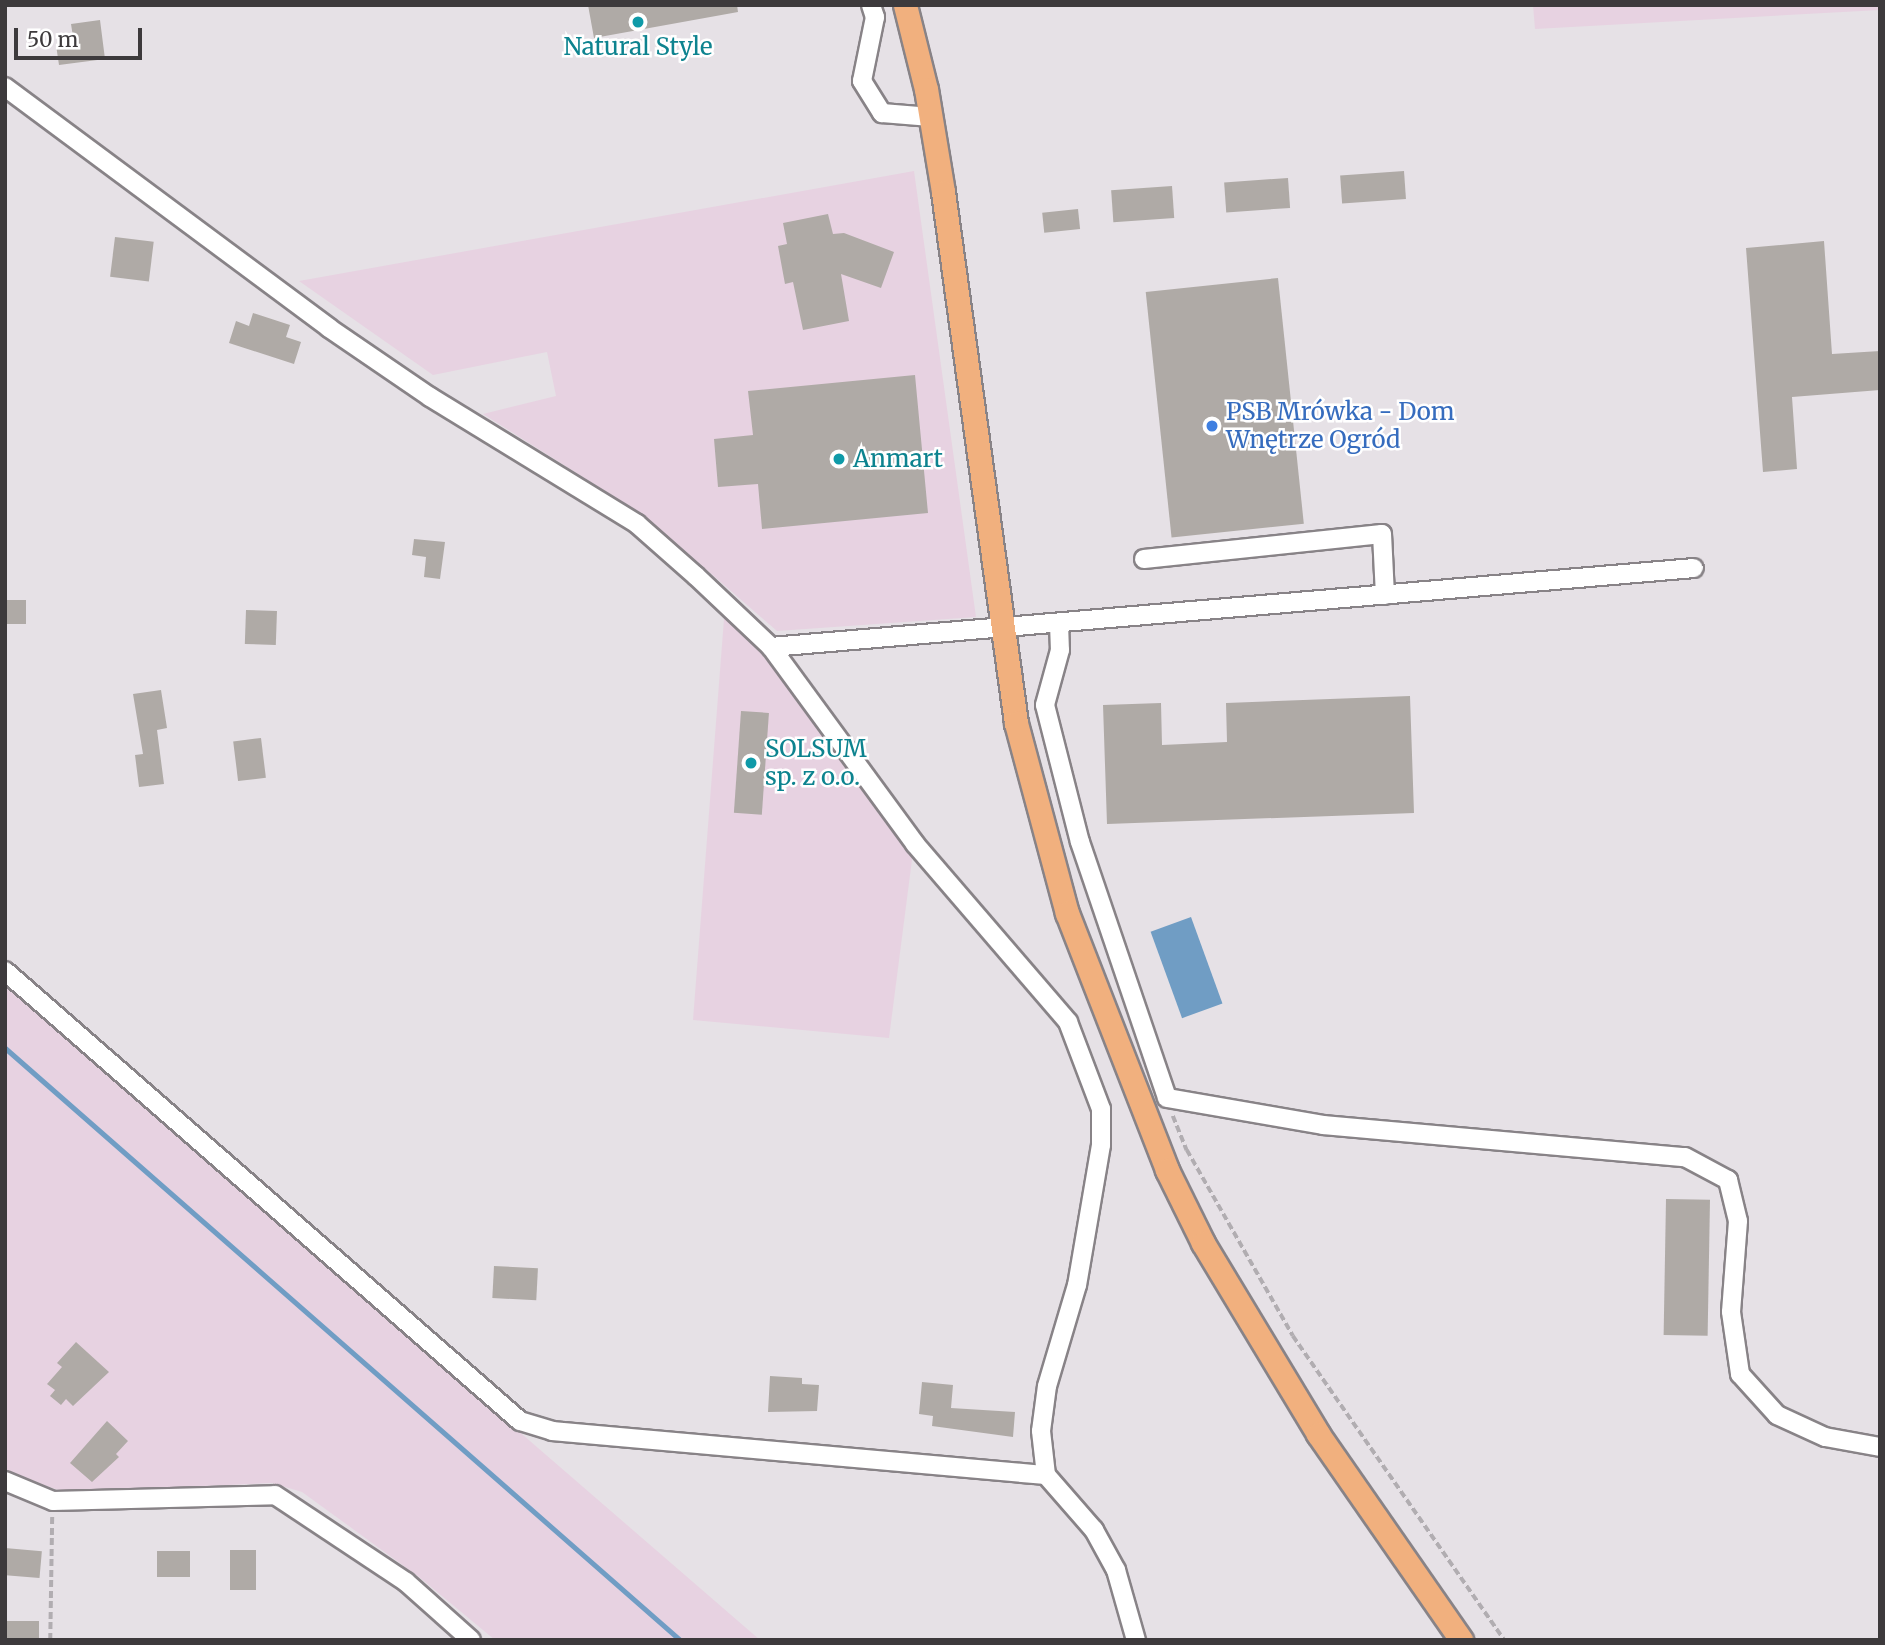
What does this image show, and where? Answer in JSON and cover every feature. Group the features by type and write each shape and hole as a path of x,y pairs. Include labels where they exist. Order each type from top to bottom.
{"main road":[{"path":"905,5 931,117 1000,628 1016,723 1067,913 1167,1170 1241,1311 1297,1401 1461,1640"}],"street":[{"path":"871,5 875,18 862,81 882,113 931,117"},
{"path":"5,87 400,378 637,524 771,647 915,844 1068,1023 1101,1109 1101,1145 1077,1285 1047,1386 1041,1432 1046,1475 1094,1530 1116,1570 1136,1640"},
{"path":"1144,559 1382,534 1385,595"},
{"path":"771,647 1694,568"},
{"path":"1059,623 1060,650 1045,705 1080,842 1167,1098 1323,1125 1685,1157 1728,1180 1738,1220 1731,1312 1740,1374 1777,1415 1825,1437 1880,1447"},
{"path":"5,971 520,1422 552,1431 1046,1475"},
{"path":"5,1481 53,1501 275,1495 406,1582 471,1640"}],"path":[{"path":"1167,1098 1187,1150 1293,1336 1504,1640"},
{"path":"50,1640 53,1501"}],"shaded area":[{"path":"1533,5 1880,5 1880,10 1535,29"},
{"path":"914,171 976,617 777,631 646,517 483,414 556,396 547,352 433,375 299,281"},
{"path":"725,606 913,852 889,1038 693,1020"},
{"path":"5,983 760,1640 495,1640 419,1577 302,1492 272,1483 65,1492 5,1473"}],"water":[{"path":"1191,917 1222,1003 1182,1018 1151,932"}],"building":[{"name":"Natural Style","path":"588,5 737,5 738,12 594,38"},
{"path":"100,20 105,59 59,65 56,45 74,43 71,24"},
{"path":"1404,171 1406,199 1342,203 1340,175"},
{"path":"1288,178 1290,208 1226,212 1224,182"},
{"path":"1172,186 1174,218 1113,222 1111,190"},
{"path":"1078,209 1080,229 1044,233 1042,213"},
{"path":"828,214 833,234 844,233 894,252 881,288 841,274 849,321 803,330 793,282 785,284 778,246 787,244 783,223"},
{"path":"115,237 154,242 149,281 110,277"},
{"path":"1824,241 1832,354 1880,351 1880,390 1792,397 1797,469 1763,472 1746,248"},
{"path":"1278,278 1304,524 1172,538 1146,292"},
{"path":"253,313 290,325 286,337 301,342 294,364 229,343 236,321 249,326"},
{"name":"Anmart","path":"915,375 928,513 762,529 758,484 718,487 714,439 753,435 748,391"},
{"path":"414,539 445,542 440,579 424,577 426,557 412,555"},
{"path":"5,600 26,600 26,624 5,624"},
{"path":"246,610 277,611 276,645 245,644"},
{"path":"161,690 167,728 157,730 164,784 139,787 135,755 143,754 133,694"},
{"path":"1410,696 1414,813 1107,824 1103,705 1161,703 1162,745 1227,742 1226,703"},
{"name":"SOLSUM sp. z o.o.","path":"741,711 769,713 762,815 734,813"},
{"path":"261,738 266,778 238,781 233,741"},
{"path":"1666,1199 1710,1200 1708,1336 1664,1335"},
{"path":"494,1266 538,1268 536,1300 492,1298"},
{"path":"76,1342 109,1372 73,1406 66,1399 61,1405 50,1396 55,1390 47,1384 62,1367 57,1363"},
{"path":"770,1376 802,1378 802,1384 819,1385 817,1411 768,1412"},
{"path":"922,1382 953,1385 951,1408 1015,1412 1013,1437 932,1426 933,1416 919,1414"},
{"path":"107,1421 128,1441 116,1454 119,1457 92,1482 70,1463"},
{"path":"5,1548 42,1551 40,1578 5,1575"},
{"path":"230,1550 256,1550 256,1590 230,1590"},
{"path":"157,1551 190,1551 190,1577 157,1577"},
{"path":"5,1621 39,1621 39,1640 5,1640"}],"waterway":[{"path":"5,1048 680,1640"}],"place":[{"name":"Natural Style","path":"638,22"},
{"name":"PSB Mrówka - Dom Wnętrze Ogród","path":"1212,426"},
{"name":"Anmart","path":"839,459"},
{"name":"SOLSUM sp. z o.o.","path":"751,763"}]}
